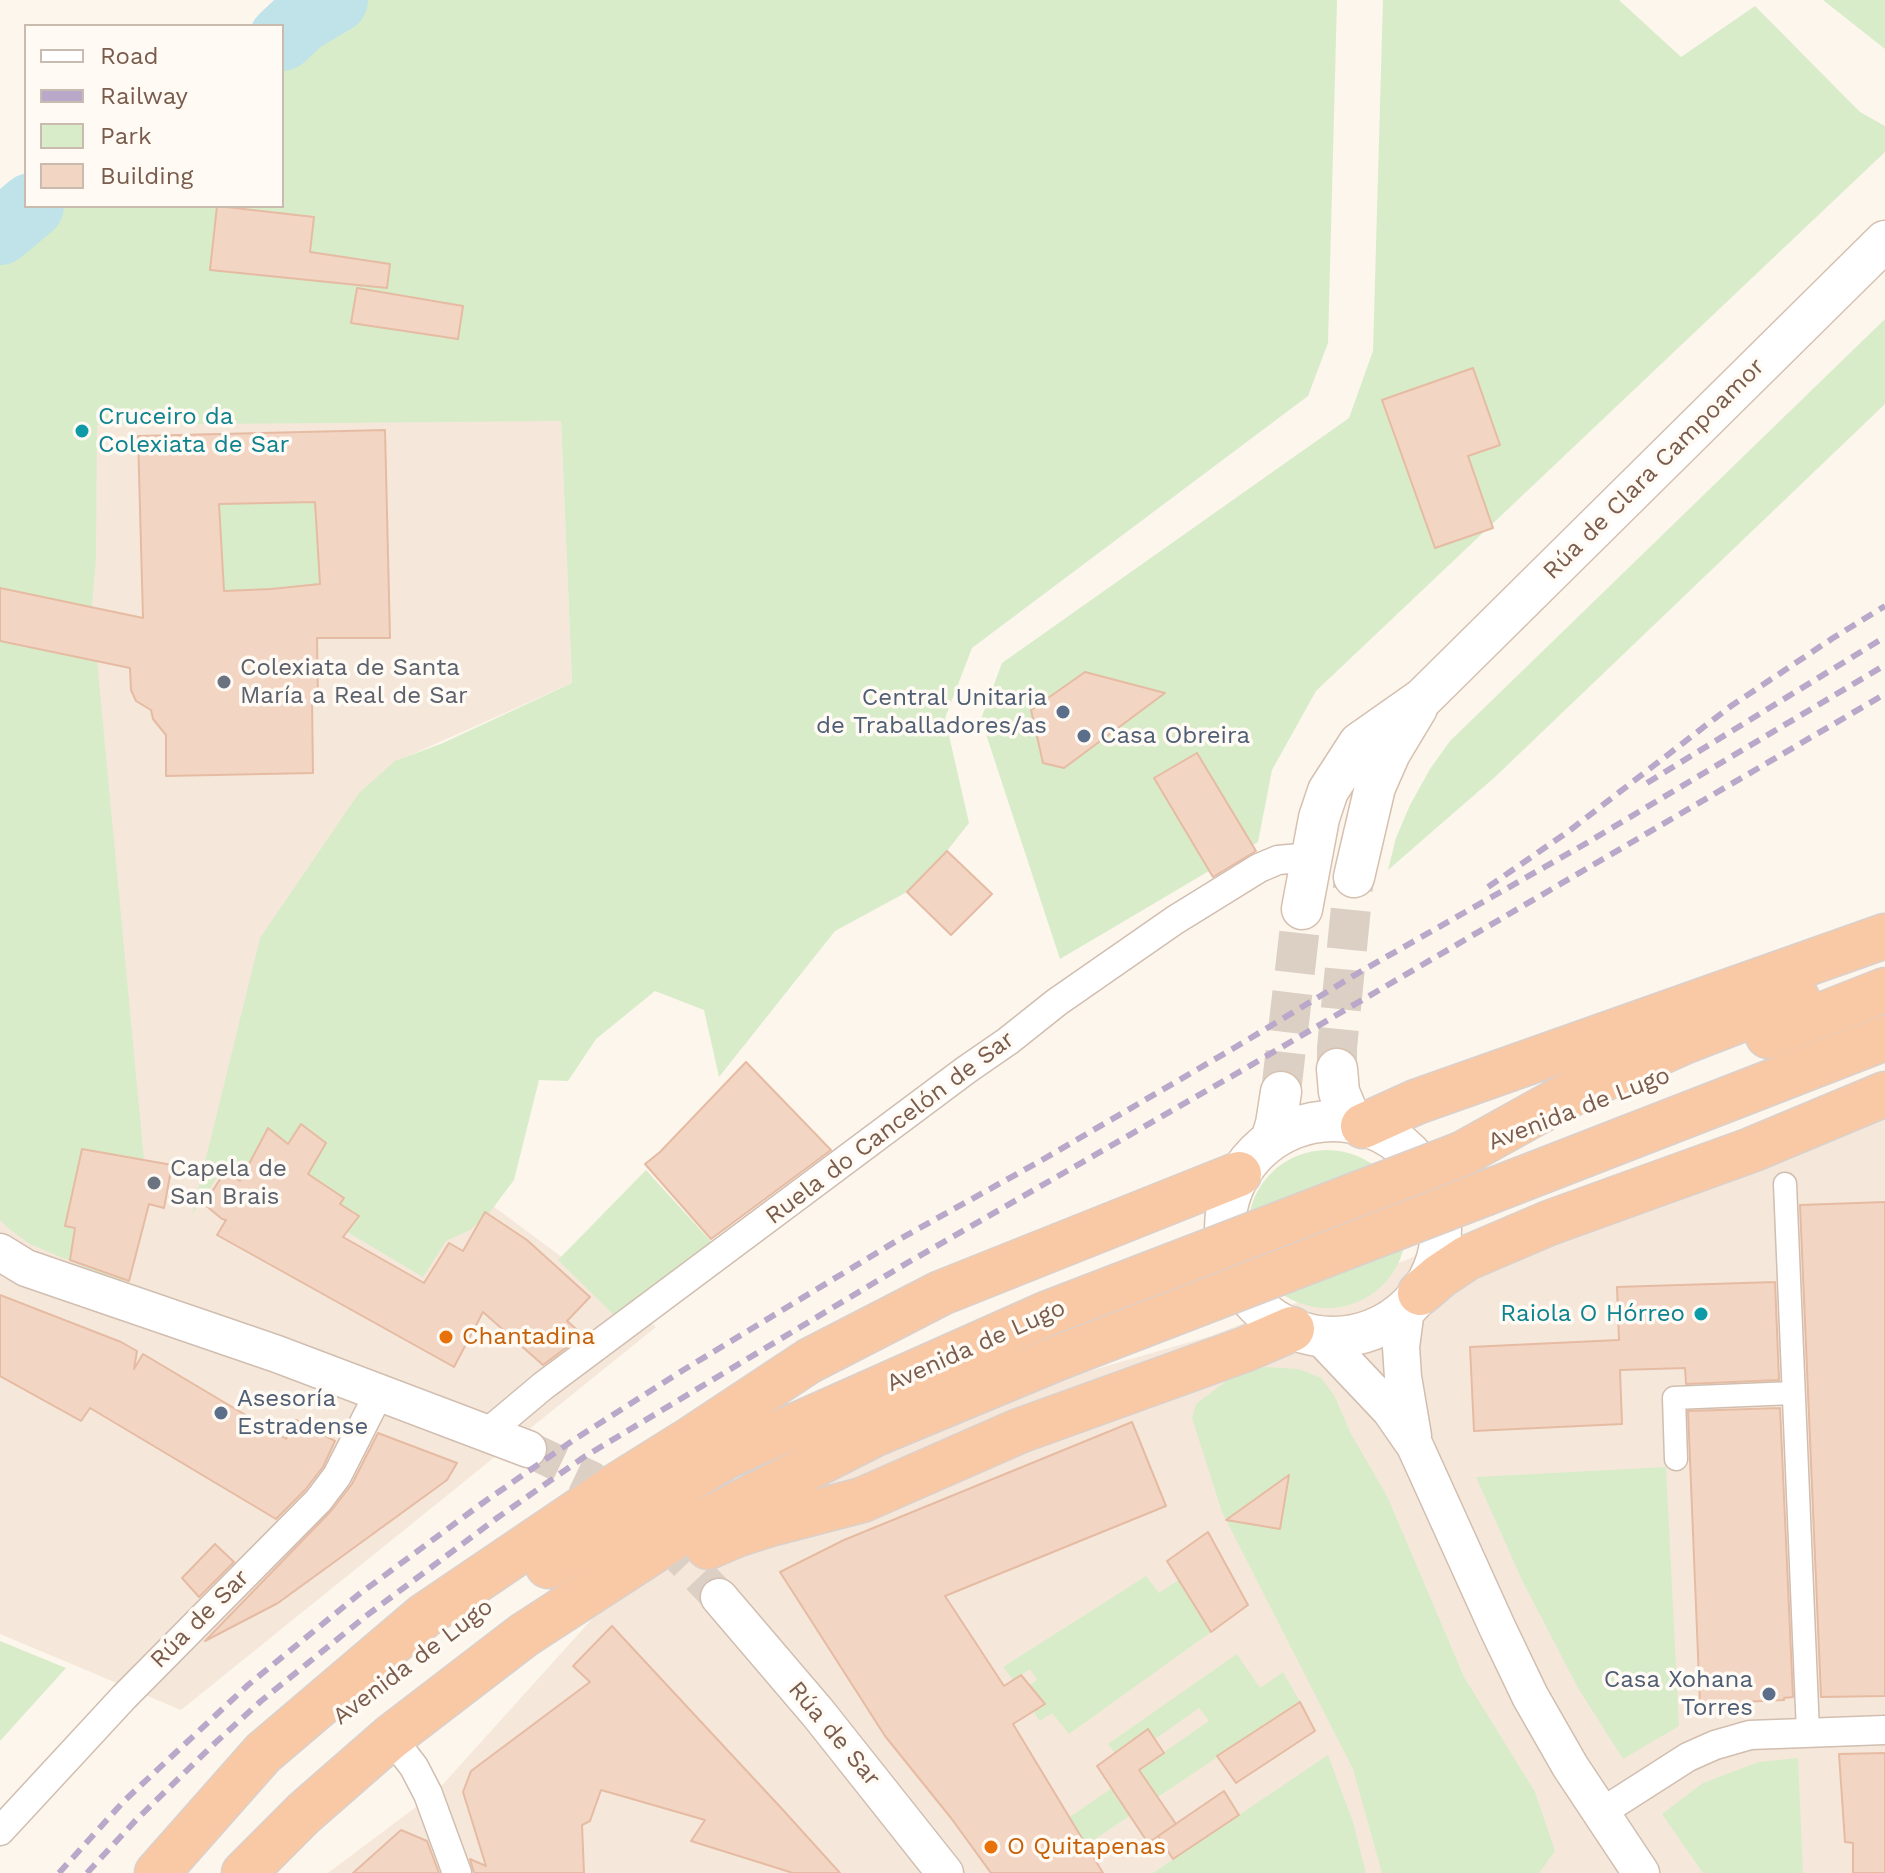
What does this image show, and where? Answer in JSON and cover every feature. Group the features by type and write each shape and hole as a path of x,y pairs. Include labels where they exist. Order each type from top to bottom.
{"highway":[{"path":"1358,1124 1885,936"},
{"path":"1462,1154 1561,1099 1683,1042 1885,963"},
{"name":"Avenida de Lugo","path":"159,1873 331,1725 474,1612 725,1457 1046,1314 1885,990"},
{"name":"Avenida de Lugo","path":"244,1873 304,1813 391,1737 524,1635 681,1533 875,1434 1060,1357 1885,1038"},
{"path":"1413,1301 1440,1276 1467,1258 1535,1228 1751,1150 1885,1094"},
{"path":"159,1873 263,1753 424,1616 809,1361 941,1293 1239,1174"},
{"path":"636,1563 700,1551 759,1527 862,1500 1019,1431 1246,1349 1306,1333"}],"main road":[{"name":"Rúa de Clara Campoamor","path":"1302,909 1319,818 1328,791 1359,743 1423,698 1885,241"},
{"name":"Rúa de Clara Campoamor","path":"1354,877 1375,787 1390,753 1423,698"},
{"path":"1337,1069 1339,1092 1358,1124"},
{"path":"1271,1140 1281,1092"},
{"path":"1310,1124 1358,1124 1394,1140 1419,1164 1435,1195 1441,1228 1440,1245 1430,1278 1413,1301 1384,1325 1339,1337 1306,1333 1261,1310 1238,1281 1225,1246 1224,1228 1230,1194 1239,1174 1253,1155 1271,1140 1296,1127 1310,1124"}],"street":[{"name":"Ruela do Cancelón de Sar","path":"487,1433 543,1386 1057,1002 1175,920 1259,868 1278,860 1311,857"},
{"path":"1785,1184 1808,1732"},
{"path":"0,1252 26,1268 277,1354 528,1449"},
{"path":"1413,1301 1401,1347 1406,1402 1415,1446"},
{"path":"1306,1333 1390,1410 1415,1446 1530,1696 1570,1766 1641,1873"},
{"name":"Rúa de Sar","path":"0,1831 124,1697 318,1501 337,1476 379,1393"},
{"path":"1676,1459 1674,1398 1793,1393"},
{"name":"Rúa de Sar","path":"719,1597 828,1724 945,1873"},
{"path":"1602,1812 1688,1757 1715,1745 1750,1735 1885,1730"},
{"path":"391,1737 414,1767 428,1794 457,1873"}],"shaded area":[{"path":"77,389 561,420 572,683 395,762 357,1105 656,1327 181,1710 0,1634 0,446"},
{"path":"1885,1073 1885,1873 328,1873 436,1792 720,1477 1211,1336"}],"green space":[{"path":"364,0 1337,0 1328,343 1308,396 972,648 945,718 969,823 947,851 907,892 835,931 719,1077 704,1010 655,991 596,1039 568,1081 539,1080 514,1180 490,1212 470,1230 446,1241 423,1277 228,1161 192,1215 260,938 359,793 395,761 443,743 572,683 561,421 97,425 96,557 92,607 144,1160 122,1283 30,1244 0,1220 0,246 48,208 284,208 284,53 306,33"},
{"path":"1383,0 1619,0 1681,57 1755,6 1860,112 1885,126 1885,152 1316,691 1272,770 1258,842 1060,959 981,719 1002,663 1349,418 1373,351"},
{"path":"1823,0 1885,0 1885,49"},
{"path":"1885,319 1885,404 1495,777 1388,870 1396,838 1410,805 1450,741"},
{"path":"315,502 321,605 225,606 219,504"},
{"path":"1327,1150 1357,1156 1383,1173 1400,1199 1406,1229 1400,1259 1383,1285 1357,1302 1327,1308 1297,1302 1271,1285 1254,1259 1248,1229 1254,1199 1271,1173 1297,1156"},
{"path":"646,1170 718,1249 619,1320 558,1260"},
{"path":"1265,1367 1299,1369 1321,1378 1334,1395 1351,1434 1387,1496 1464,1677 1535,1792 1555,1851 1539,1873 1382,1873 1353,1769 1222,1512 1192,1418 1196,1404 1230,1378"},
{"path":"1666,1467 1679,1726 1623,1759 1578,1688 1522,1580 1476,1477"},
{"path":"1146,1576 1159,1593 1180,1579 1211,1632 1069,1734 1052,1713 1040,1721 1020,1692 1037,1680 1030,1669 1013,1680 1003,1667"},
{"path":"0,1641 66,1668 0,1741"},
{"path":"1237,1654 1260,1688 1283,1672 1300,1702 1074,1853 1057,1826 1209,1721 1199,1708 1155,1739 1148,1729 1115,1753 1108,1744"},
{"path":"1328,1755 1353,1822 1366,1873 1153,1873"},
{"path":"1798,1758 1803,1873 1703,1873 1662,1814 1703,1783 1759,1762"}],"building":[{"path":"217,208 314,217 310,252 390,264 387,288 210,270"},
{"path":"357,288 463,306 458,339 351,323"},
{"path":"1473,368 1500,445 1468,456 1493,528 1435,548 1382,400"},
{"path":"385,430 390,638 317,638 318,701 312,701 313,773 166,776 166,735 153,719 151,710 136,701 131,690 130,668 0,641 0,588 143,618 138,436","holes":["315,502 320,584 224,591 219,504"]},
{"path":"1085,672 1165,693 1064,768 1043,763 1031,710"},
{"path":"1197,753 1256,851 1213,877 1154,778"},
{"path":"947,851 992,894 951,935 907,892"},
{"path":"746,1062 831,1150 711,1239 645,1164"},
{"path":"301,1124 326,1143 308,1174 344,1198 340,1204 359,1216 343,1237 424,1283 449,1243 463,1251 485,1212 527,1240 590,1297 567,1321 583,1335 543,1365 483,1312 454,1367 217,1235 226,1220 204,1204 226,1170 240,1181 268,1128 288,1144"},
{"path":"82,1149 172,1165 164,1208 149,1204 129,1281 70,1260 75,1228 65,1226"},
{"path":"1885,1202 1885,1696 1821,1697 1800,1205"},
{"path":"1775,1282 1779,1380 1686,1384 1685,1368 1620,1370 1622,1424 1474,1431 1470,1347 1619,1340 1617,1287"},
{"path":"0,1295 121,1342 137,1351 134,1369 143,1354 286,1439 296,1420 335,1441 323,1467 276,1519 90,1408 81,1421 0,1376"},
{"path":"1780,1408 1793,1697 1700,1704 1688,1411"},
{"path":"1132,1422 1166,1506 945,1596 1004,1686 1021,1675 1045,1704 1013,1724 1103,1873 991,1873 885,1736 780,1572 844,1540"},
{"path":"378,1433 457,1463 447,1480 278,1603 205,1641 331,1511 352,1484"},
{"path":"1289,1475 1280,1529 1226,1520"},
{"path":"1208,1532 1248,1605 1211,1632 1167,1561"},
{"path":"215,1544 234,1562 199,1597 182,1578"},
{"path":"612,1626 840,1873 793,1873 691,1841 705,1820 601,1790 590,1821 582,1825 584,1873 474,1873 470,1859 486,1866 463,1792 471,1771 590,1682 573,1666"},
{"path":"1300,1702 1315,1731 1236,1783 1217,1756"},
{"path":"1148,1729 1164,1753 1139,1770 1176,1824 1148,1843 1097,1766"},
{"path":"1885,1753 1885,1873 1853,1873 1853,1843 1845,1842 1839,1754"},
{"path":"1224,1791 1239,1815 1173,1859 1158,1836"},
{"path":"401,1830 427,1841 439,1873 353,1873"}],"waterway":[{"path":"284,36 301,20 335,0"},
{"path":"0,232 29,208"}],"tunnel":[{"path":"1337,1069 1354,877"},
{"path":"1281,1092 1302,909"},
{"path":"528,1449 591,1479 659,1534 719,1597"}],"railway":[{"path":"1488,887 1569,831 1731,706 1885,606"},
{"path":"1647,783 1885,637"},
{"path":"59,1873 124,1801 248,1685 358,1595 575,1439 898,1240 1042,1160 1365,969 1585,844 1885,665"},
{"path":"87,1873 136,1820 261,1701 366,1616 584,1457 907,1263 1885,694"}],"place":[{"name":"Cruceiro da Colexiata de Sar","path":"82,431"},
{"name":"Colexiata de Santa María a Real de Sar","path":"224,682"},
{"name":"Central Unitaria de Traballadores/as","path":"1063,712"},
{"name":"Casa Obreira","path":"1084,736"},
{"name":"Capela de San Brais","path":"154,1183"},
{"name":"Raiola O Hórreo","path":"1701,1314"},
{"name":"Chantadina","path":"446,1337"},
{"name":"Asesoría Estradense","path":"221,1413"},
{"name":"Casa Xohana Torres","path":"1769,1694"},
{"name":"O Quitapenas","path":"991,1847"}]}
